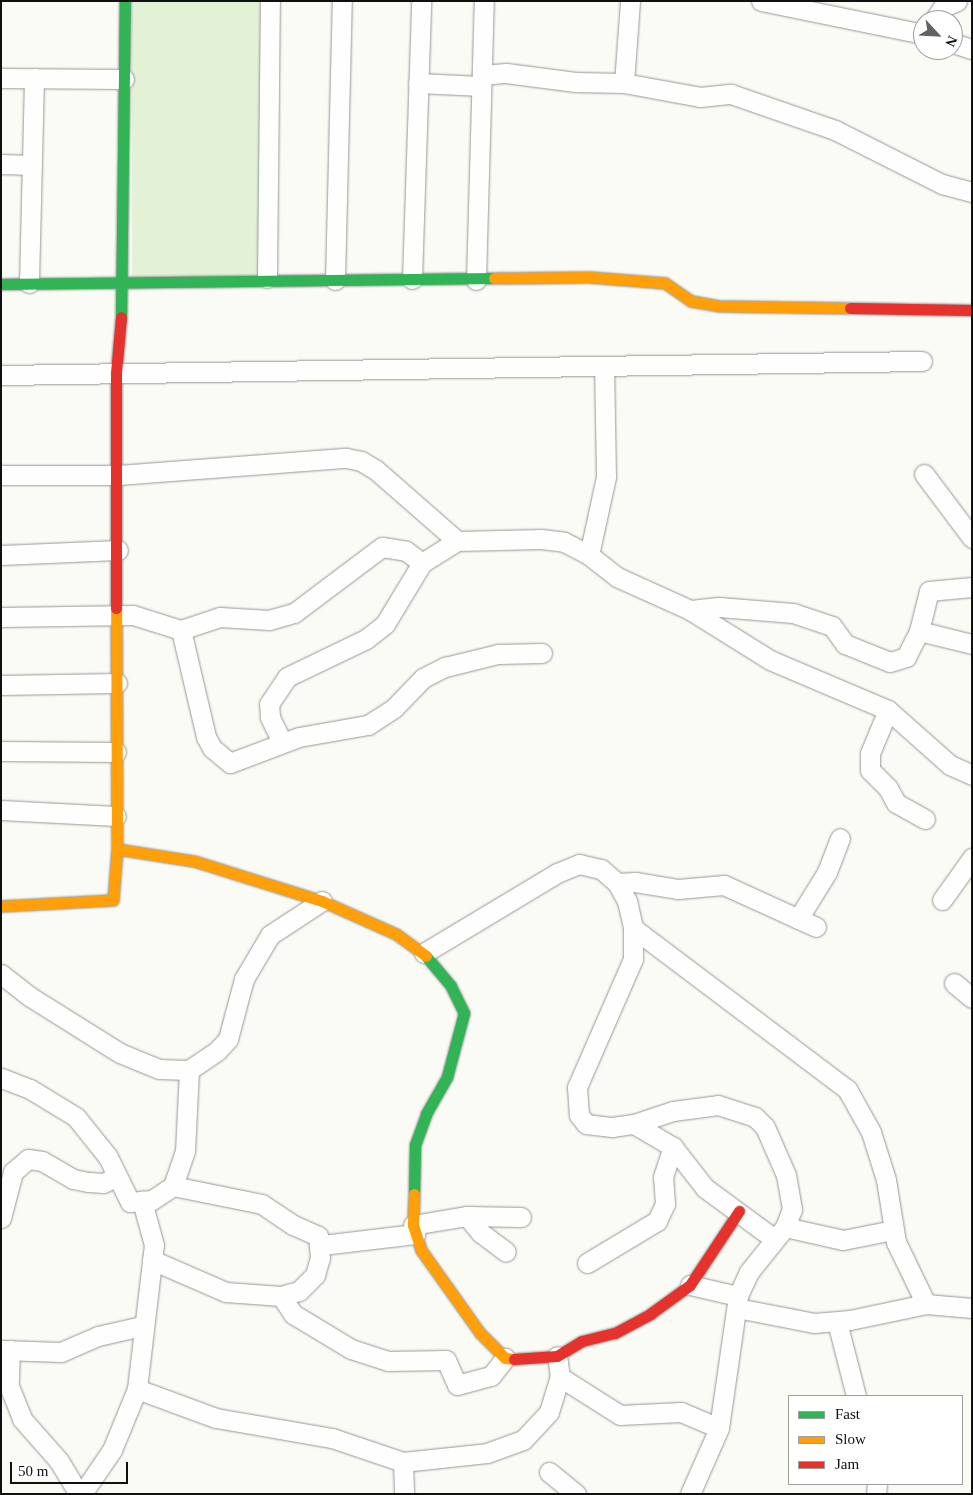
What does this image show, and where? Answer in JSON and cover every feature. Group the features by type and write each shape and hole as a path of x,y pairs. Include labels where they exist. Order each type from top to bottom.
{"street":[{"path":"1,906 113,900 117,849 118,475 116,373 121,282 125,1"},
{"path":"267,278 270,1"},
{"path":"335,280 342,1"},
{"path":"412,279 421,1"},
{"path":"476,280 484,1"},
{"path":"624,83 630,1"},
{"path":"761,1 913,32"},
{"path":"941,10 943,7 957,1"},
{"path":"418,84 481,81 506,73 575,82 624,83 683,96 732,94 770,105 835,130 942,184 972,192"},
{"path":"1,78 124,78"},
{"path":"29,283 34,78"},
{"path":"1,164 32,165"},
{"path":"1,284 267,278 476,280 589,276 664,283 690,301 764,309 862,306 972,310"},
{"path":"1,375 922,361"},
{"path":"589,555 606,477 604,366"},
{"path":"1,475 118,475 346,458 360,461 457,541"},
{"path":"924,474 972,538"},
{"path":"282,742 270,717 269,704 287,678 366,640 379,629 422,563 457,541 541,539 564,542 589,555 617,577 690,610 770,660 888,710 950,766 972,775"},
{"path":"1,617 133,616 181,630 220,617 268,620 294,613 382,547 406,551 422,563"},
{"path":"1,555 118,550"},
{"path":"690,610 719,608 793,613 832,626 845,644 890,662 906,657 919,631 930,591 972,587"},
{"path":"181,630 199,718 212,748 230,763 240,762 282,742 368,725 394,708 423,678 445,667 498,654 542,653"},
{"path":"919,631 972,644"},
{"path":"1,685 117,684"},
{"path":"888,710 870,753 870,770 888,788 896,803 925,819"},
{"path":"1,751 116,752"},
{"path":"1,810 116,816"},
{"path":"798,918 827,872 840,838"},
{"path":"117,849 194,861 322,901 396,934 424,953 452,986 464,1013 459,1045 415,1145 414,1229 421,1250 480,1332 505,1358 524,1360 557,1356 582,1342 615,1333 690,1286 739,1211"},
{"path":"942,900 972,858"},
{"path":"424,953 557,873 579,864 601,869 617,883 627,901 633,928 633,959 594,1043 577,1086 576,1101 586,1124 599,1128 634,1124 672,1111 718,1105 754,1117 765,1127 790,1190 792,1209 779,1233 749,1272 738,1302 719,1428 690,1494"},
{"path":"617,883 635,882 684,889 724,885 816,927"},
{"path":"1,974 29,996 120,1054 159,1068 189,1070 217,1051 228,1039 244,979 270,935 322,901"},
{"path":"633,928 847,1089 861,1110 880,1158 893,1230 914,1286 926,1304"},
{"path":"954,983 972,998"},
{"path":"1,1078 30,1089 76,1117 108,1157 116,1177 130,1202 152,1200 173,1186 185,1151 189,1070"},
{"path":"634,1124 673,1147 705,1188 739,1211 779,1233 844,1240 893,1230"},
{"path":"587,1263 657,1221 665,1204 663,1177 673,1147"},
{"path":"1,1218 13,1172 28,1159 42,1161 73,1178 89,1182 103,1183 116,1177"},
{"path":"152,1260 226,1292 281,1296 299,1291 315,1275 322,1245 318,1236 293,1225 262,1204 173,1186"},
{"path":"142,1201 154,1245 142,1326 143,1346 137,1389 112,1450 80,1494 59,1461 22,1419 9,1386 6,1350 61,1352 98,1336 142,1326"},
{"path":"468,1216 481,1233 506,1252"},
{"path":"322,1245 414,1229 468,1216 521,1217"},
{"path":"690,1286 738,1302 814,1323 837,1322 926,1304 972,1308"},
{"path":"281,1296 292,1314 350,1349 388,1361 446,1360 457,1385 491,1376 505,1358"},
{"path":"837,1322 856,1395"},
{"path":"137,1389 216,1418 332,1438 403,1462 487,1453 523,1440 548,1412 560,1377 557,1356"},
{"path":"560,1377 620,1415 681,1412 719,1428"},
{"path":"403,1462 404,1494"},
{"path":"549,1472 576,1494"}],"green space":[{"path":"132,1 261,1 261,278 132,278"}],"traffic: fast":[{"path":"121,317 125,1"},
{"path":"1,284 494,278"},
{"path":"414,1194 415,1145 426,1114 447,1077 464,1013 451,986 426,956"}],"traffic: slow":[{"path":"494,278 589,277 665,283 691,301 719,306 850,308"},
{"path":"1,906 113,900 117,849 116,608"},
{"path":"117,849 194,861 322,901 396,934 426,956"},
{"path":"414,1194 413,1225 421,1250 480,1333 505,1358 514,1359"}],"traffic: jam":[{"path":"850,308 972,310"},
{"path":"116,608 116,373 121,317"},
{"path":"514,1359 557,1356 582,1341 615,1333 650,1314 690,1285 739,1211"}]}
